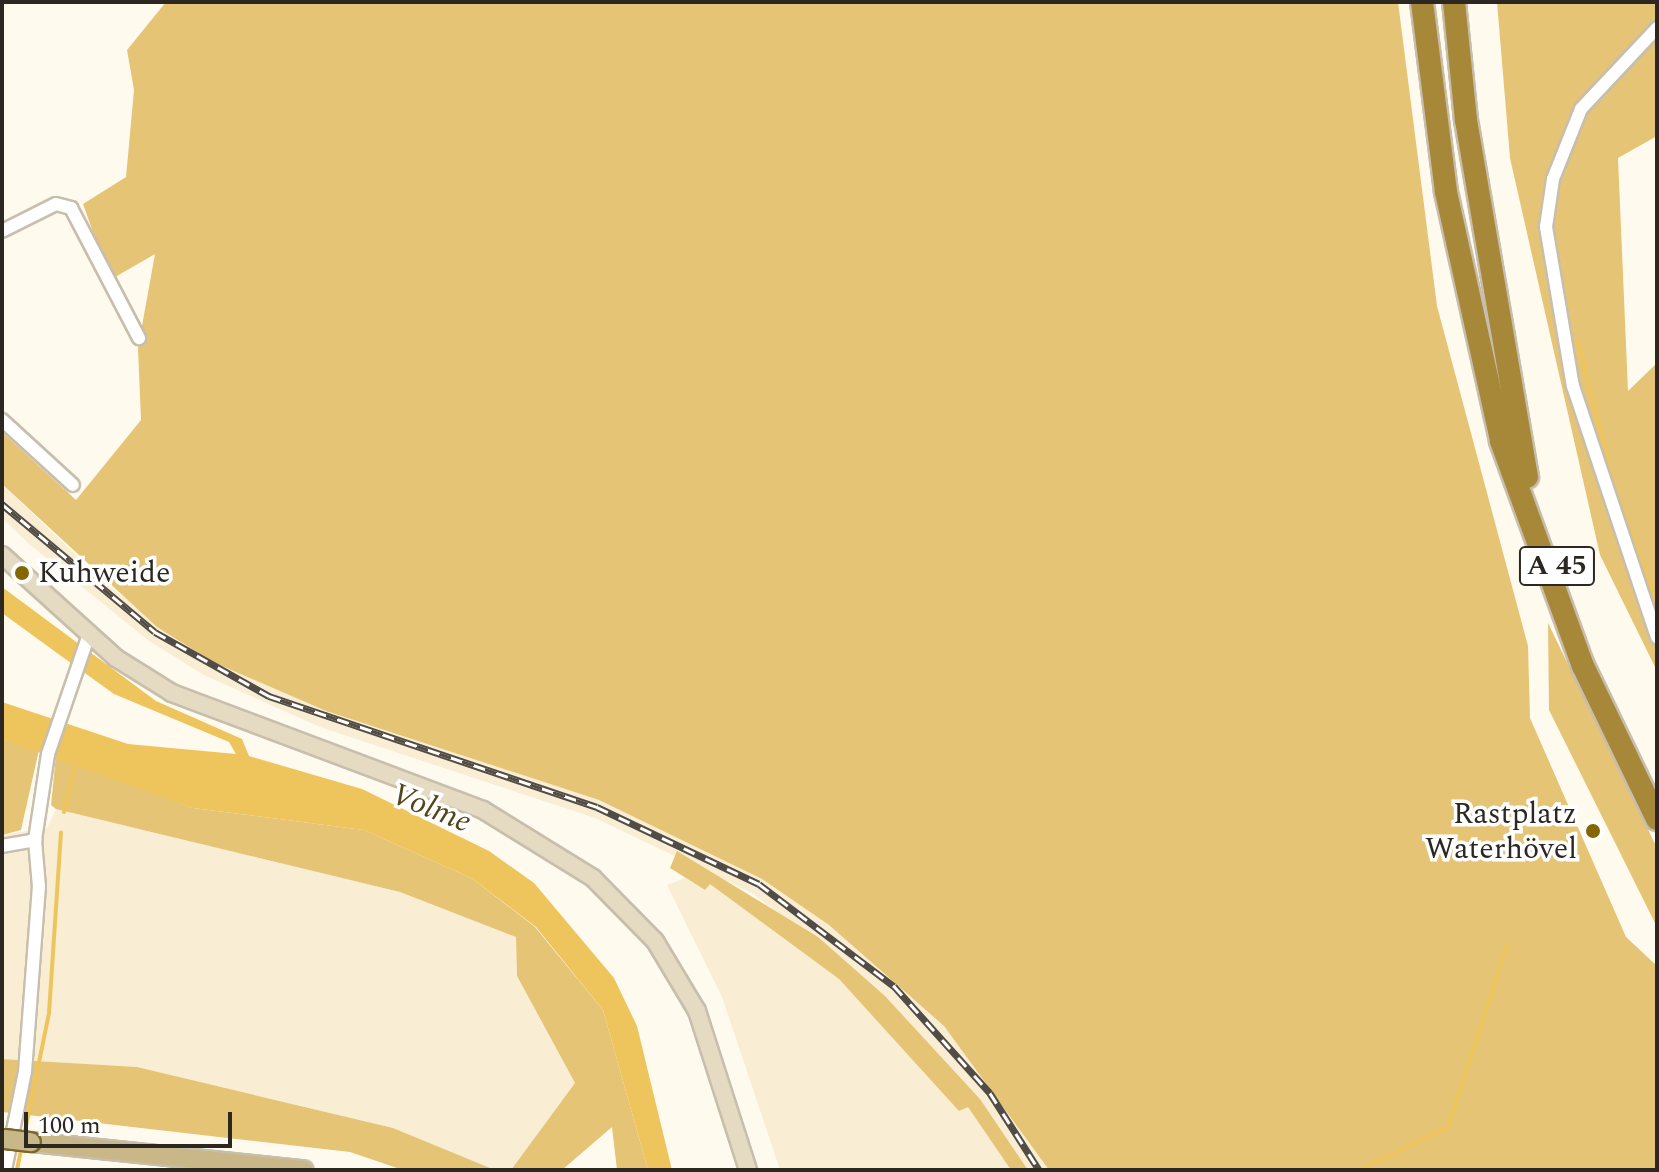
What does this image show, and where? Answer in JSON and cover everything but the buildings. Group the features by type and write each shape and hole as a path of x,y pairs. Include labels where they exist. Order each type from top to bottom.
{"highway":[{"name":"A 45","path":"1422,2 1474,332 1530,530 1583,666 1657,819"},
{"name":"A 45","path":"1454,2 1499,327 1541,527 1657,792"}],"main road":[{"path":"4,1138 304,1170"}],"street":[{"path":"1657,28 1581,109 1553,179 1546,227 1573,386 1657,637"},
{"path":"2,231 56,204 71,208 139,338"},
{"path":"2,420 73,485"},
{"path":"2,555 84,640 199,706 473,806 577,865 677,973 719,1061 748,1170"},
{"path":"5,1170 25,1072 39,887 35,840 48,754 72,670 84,640"},
{"path":"2,846 35,840"}],"shaded area":[{"path":"166,2 1398,2 1437,306 1528,646 1530,718 1626,937 1657,966 1657,1170 1049,1170 944,1026 829,925 762,879 599,800 326,711 213,662 157,627 2,484 2,432 76,500 141,420 138,348 155,254 110,280 83,204 126,177 134,90 127,50"},
{"path":"1497,2 1657,2 1657,136 1618,158 1628,391 1657,363 1657,671 1600,555 1510,158"},
{"path":"2,484 107,585 213,662 326,711 599,800 762,879 829,925 944,1026 1049,1170 1028,1170 980,1099 885,996 752,893 595,818 320,727 204,675 149,641 28,543 2,518"},
{"path":"2,587 156,701 242,739 249,756 362,789 489,851 534,883 614,978 637,1026 672,1170 648,1170 603,1010 536,927 473,879 364,830 193,808 2,739 2,702 128,744 236,754 229,742 114,694 2,613"},
{"path":"1548,623 1657,848 1657,927 1549,710"},
{"path":"2,739 39,750 21,830 2,835"},
{"path":"56,755 193,808 364,830 473,879 535,927 603,1010 648,1170 617,1170 612,1127 562,1170 511,1170 575,1083 517,976 516,937 400,892 56,809 51,805"},
{"path":"56,809 400,892 516,937 517,976 575,1083 511,1170 495,1170 393,1128 137,1067 2,1059 2,835 47,828"},
{"path":"677,851 818,937 885,996 980,1099 1028,1170 1011,1170 968,1107 959,1111 839,979 710,884 705,890 670,868"},
{"path":"685,878 705,890 710,883 839,979 959,1110 968,1106 1011,1170 780,1170 722,997 667,885"},
{"path":"2,1059 137,1067 393,1128 495,1170 403,1170 350,1152 2,1112"}],"waterway":[{"path":"1578,341 1614,487 1657,604"},
{"path":"64,812 76,760"},
{"path":"24,1136 49,1013 61,832"},
{"path":"1359,1170 1448,1127 1507,945"},
{"path":"17,1170 22,1145"}],"railway":[{"path":"2,504 155,632 269,696 597,807 759,884 894,986 990,1093 1039,1170"}],"place":[{"name":"Kuhweide","path":"22,573"},
{"name":"Rastplatz Waterhövel","path":"1593,831"}],"water label":[{"name":"Volme","path":"431,809"}]}
